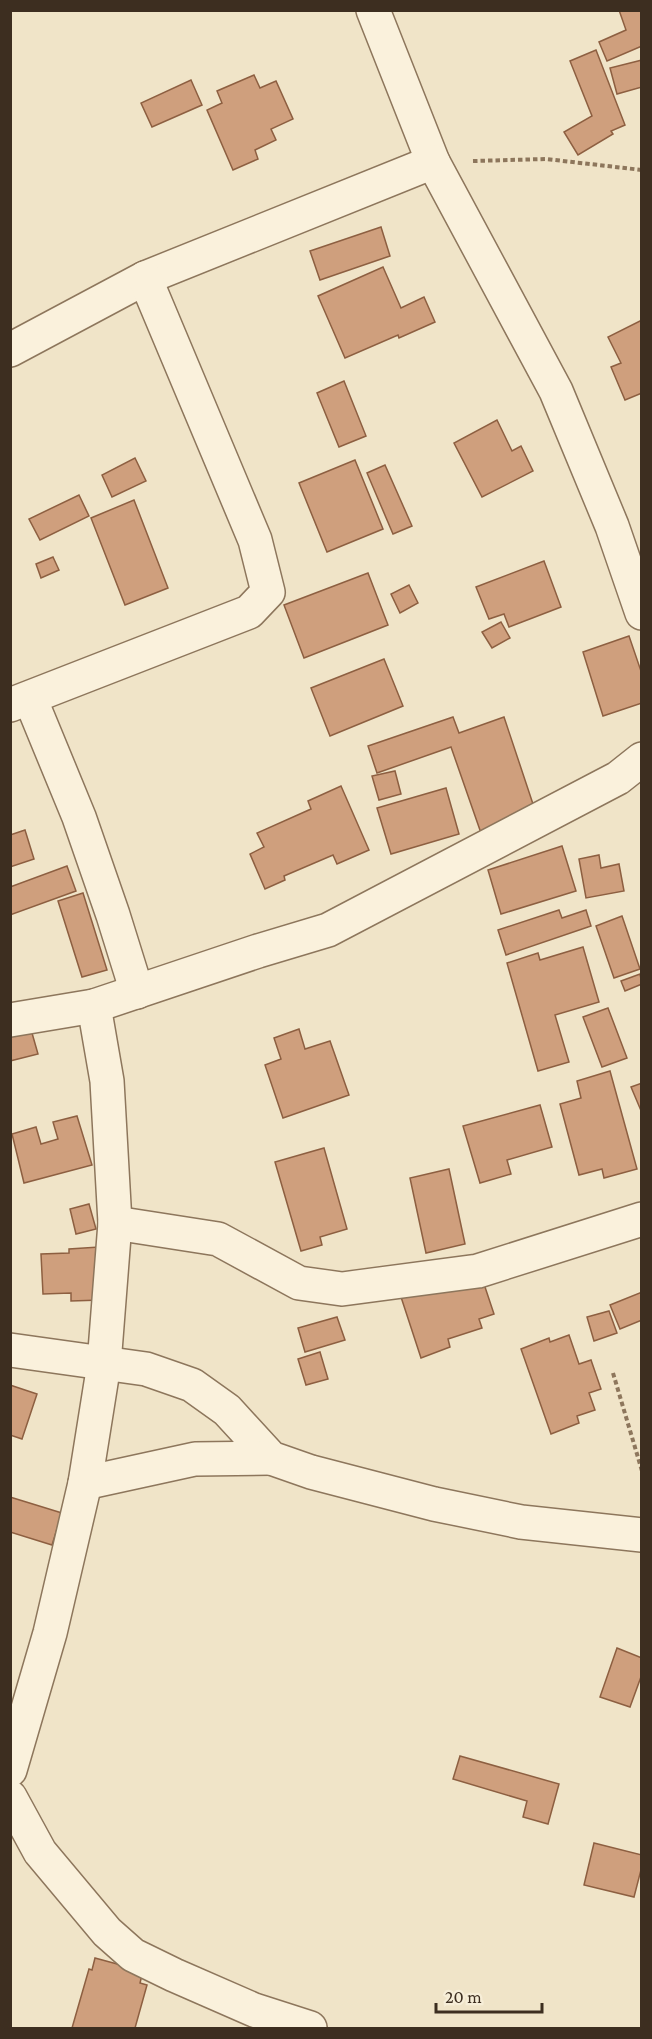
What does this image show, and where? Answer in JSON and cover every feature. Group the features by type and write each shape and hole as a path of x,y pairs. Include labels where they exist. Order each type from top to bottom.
{"street":[{"path":"373,10 433,162 556,391 612,526 642,614"},
{"path":"10,350 146,278 433,162"},
{"path":"137,992 79,817 20,701 249,612 268,592 255,540 146,278"},
{"path":"10,1020 94,1006 328,930 618,778 642,759"},
{"path":"10,1770 50,1633 85,1483 104,1364 115,1223 107,1081 94,1006"},
{"path":"115,1223 218,1239 299,1283 342,1289 478,1271 642,1219"},
{"path":"10,1350 146,1369 192,1385 227,1410 272,1458"},
{"path":"85,1483 195,1459 272,1458 357,1485 521,1522 642,1535"},
{"path":"10,1797 40,1852 107,1932 133,1955 254,2010 309,2028"}],"path":[{"path":"433,162 546,159 642,170"},
{"path":"613,1373 642,1471"}],"building":[{"path":"619,10 642,10 642,46 607,61 599,42 626,30"},
{"path":"596,50 625,125 611,131 613,134 578,155 564,132 592,116 570,61"},
{"path":"642,60 642,87 617,94 610,68"},
{"path":"254,75 260,88 276,81 293,119 271,129 276,140 255,150 258,159 233,170 207,110 222,103 217,91"},
{"path":"191,80 202,105 152,127 141,103"},
{"path":"381,227 390,256 320,280 310,251"},
{"path":"383,267 401,308 424,297 435,322 345,358 318,296"},
{"path":"642,320 642,393 625,400 611,367 621,363 608,337"},
{"path":"344,381 366,436 339,447 317,393"},
{"path":"497,420 512,451 521,446 533,471 482,497 454,443"},
{"path":"135,458 146,481 112,497 102,475"},
{"path":"355,460 383,529 327,552 299,483"},
{"path":"385,465 412,526 393,534 367,473"},
{"path":"79,495 89,516 40,540 29,519"},
{"path":"134,500 168,588 125,605 91,518"},
{"path":"53,557 59,570 41,578 36,564"},
{"path":"544,561 561,607 509,627 504,614 489,619 476,587"},
{"path":"368,573 388,625 304,658 284,605"},
{"path":"409,585 418,603 400,613 391,594"},
{"path":"501,622 510,638 492,648 482,632"},
{"path":"629,636 642,674 642,703 603,716 583,652"},
{"path":"384,659 403,706 330,736 311,688"},
{"path":"453,717 459,733 504,717 536,813 481,833 451,747 377,773 368,746"},
{"path":"395,771 401,794 379,800 372,776"},
{"path":"341,786 369,850 337,864 333,855 284,876 285,880 265,889 250,854 264,847 257,833 311,809 308,801"},
{"path":"446,788 459,834 391,854 377,808"},
{"path":"25,830 34,859 10,867 10,835"},
{"path":"562,846 576,891 501,914 488,870"},
{"path":"599,855 601,868 619,864 624,891 586,898 579,859"},
{"path":"67,866 76,891 10,915 10,887"},
{"path":"83,893 107,970 82,977 58,901"},
{"path":"559,910 562,918 586,910 591,926 506,955 498,930"},
{"path":"622,916 640,969 614,978 596,926"},
{"path":"583,947 599,1002 555,1015 569,1062 538,1071 507,963 538,953 540,960"},
{"path":"640,974 642,984 625,991 621,981"},
{"path":"608,1008 627,1058 602,1067 583,1017"},
{"path":"28,1019 38,1054 10,1061 10,1024"},
{"path":"299,1029 305,1049 330,1041 349,1095 283,1118 265,1065 281,1059 274,1038"},
{"path":"610,1071 637,1169 604,1178 602,1169 579,1175 560,1104 581,1098 577,1081"},
{"path":"642,1083 642,1113 631,1087"},
{"path":"540,1105 552,1147 507,1160 511,1174 480,1183 463,1126"},
{"path":"77,1116 92,1165 24,1183 12,1134 36,1127 41,1144 58,1139 53,1122"},
{"path":"324,1148 347,1229 320,1237 322,1245 301,1251 275,1162"},
{"path":"449,1169 465,1244 426,1253 410,1178"},
{"path":"89,1204 96,1229 76,1234 70,1209"},
{"path":"99,1247 101,1300 71,1301 71,1293 43,1294 41,1254 69,1253 69,1249"},
{"path":"482,1278 494,1314 479,1319 482,1328 448,1339 450,1347 421,1358 401,1297"},
{"path":"642,1292 642,1320 620,1329 610,1305"},
{"path":"609,1311 617,1333 594,1341 587,1317"},
{"path":"337,1317 345,1340 305,1352 298,1328"},
{"path":"569,1335 579,1364 591,1360 601,1389 589,1393 595,1410 577,1416 579,1423 551,1434 521,1349 549,1338 550,1342"},
{"path":"320,1352 328,1379 306,1385 298,1359"},
{"path":"10,1385 37,1394 22,1439 10,1435"},
{"path":"10,1497 62,1513 52,1545 10,1532"},
{"path":"617,1648 642,1658 642,1674 630,1707 600,1697"},
{"path":"460,1756 559,1784 548,1824 523,1817 527,1801 453,1779"},
{"path":"594,1843 642,1855 642,1866 634,1897 584,1885"},
{"path":"95,1958 143,1971 140,1983 147,1985 135,2028 72,2028 89,1969 92,1970"}]}
